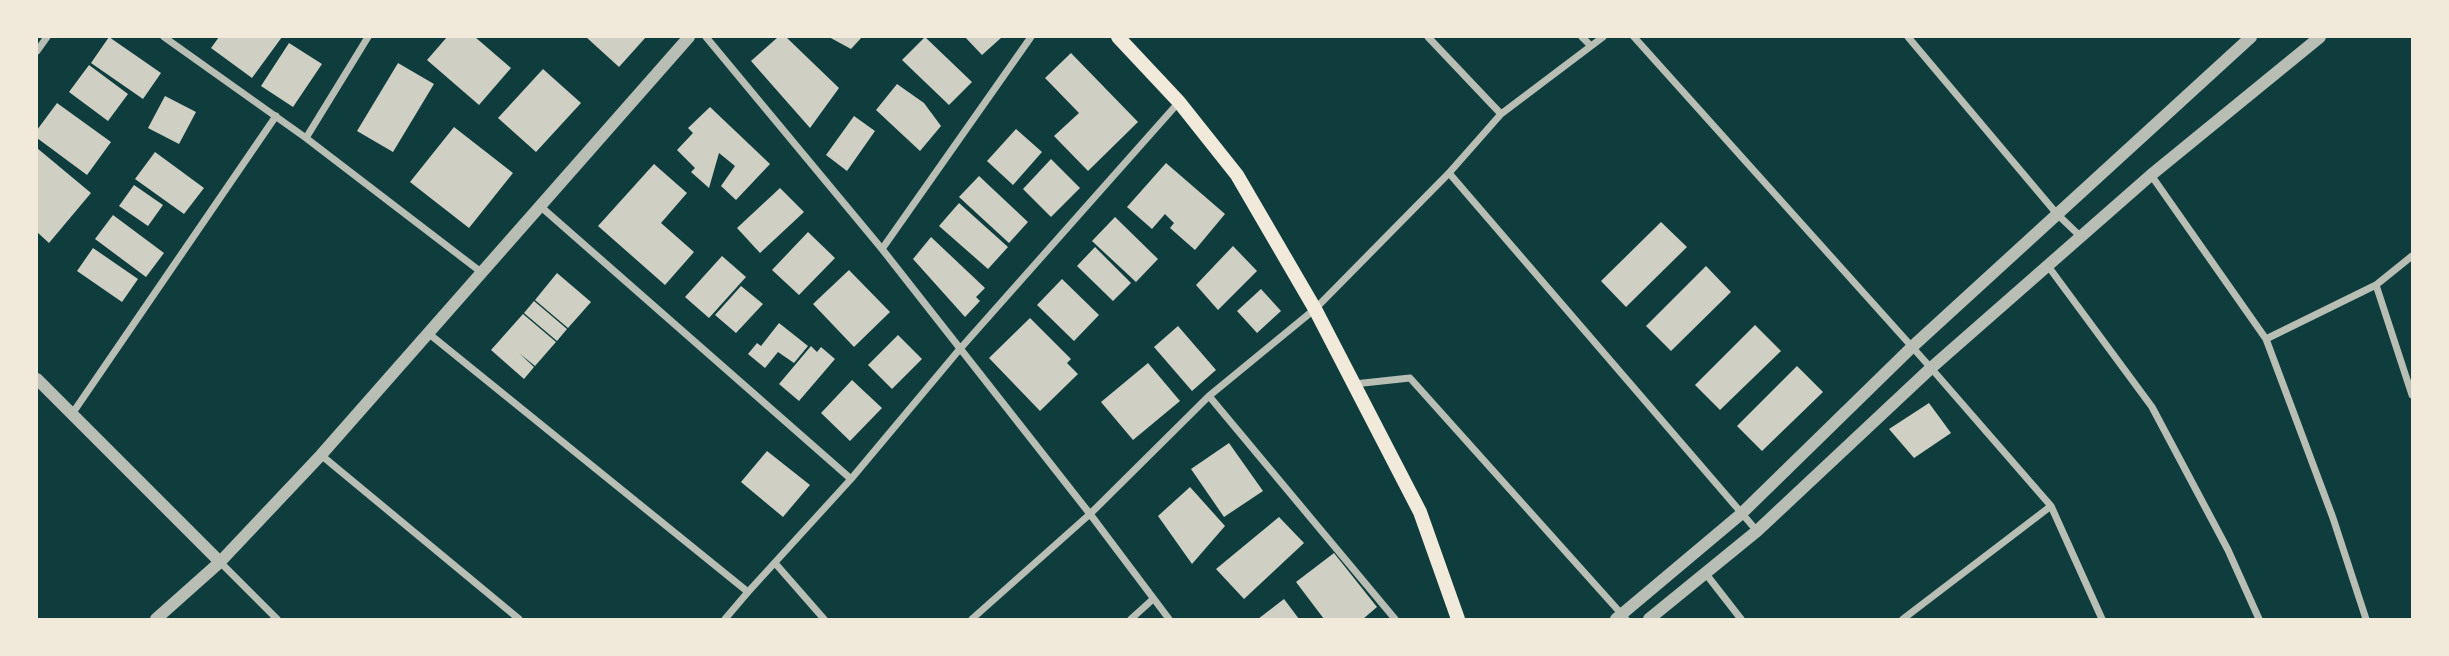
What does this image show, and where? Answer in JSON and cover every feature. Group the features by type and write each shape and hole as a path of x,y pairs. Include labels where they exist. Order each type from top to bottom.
{"main road":[{"path":"1118,37 1179,102 1237,175 1315,309 1426,522 1458,619"}],"street":[{"path":"37,51 47,37"},
{"path":"164,37 306,138 481,272"},
{"path":"306,138 368,37"},
{"path":"156,619 220,562 321,455 689,37"},
{"path":"706,37 882,249 1090,514 1168,619"},
{"path":"882,249 1031,37"},
{"path":"1427,37 1501,114"},
{"path":"1583,37 1590,45"},
{"path":"972,619 1090,514 1209,396 1315,309 1449,173 1501,114 1603,37"},
{"path":"1634,37 2051,506 2102,619"},
{"path":"1908,37 2057,214 2081,237"},
{"path":"1354,384 1410,378 1621,618 1741,514 1912,347 2251,37"},
{"path":"1649,619 1757,531 1931,368 2151,175 2320,37"},
{"path":"725,619 852,479 959,350 1179,102"},
{"path":"72,414 276,116"},
{"path":"1449,173 1757,531"},
{"path":"2151,175 2266,339 2333,517 2366,619"},
{"path":"540,206 852,479"},
{"path":"2266,339 2376,285 2412,256"},
{"path":"2048,266 2152,407 2228,550 2259,619"},
{"path":"2376,285 2412,396"},
{"path":"428,332 748,592"},
{"path":"37,379 277,619"},
{"path":"1209,396 1395,619"},
{"path":"321,455 519,619"},
{"path":"1903,619 2051,506"},
{"path":"775,563 824,619"},
{"path":"1706,574 1741,619"},
{"path":"1131,619 1152,600"}],"building":[{"path":"109,37 161,73 143,99 91,63"},
{"path":"219,37 282,37 252,78 211,48"},
{"path":"447,37 475,37 511,68 479,105 427,60"},
{"path":"586,37 646,37 619,67"},
{"path":"778,37 786,37 839,88 810,128 751,61"},
{"path":"829,37 862,37 851,49"},
{"path":"925,37 972,82 949,105 902,60"},
{"path":"965,37 1002,37 982,55"},
{"path":"289,43 322,64 293,107 261,86"},
{"path":"1071,53 1138,122 1088,171 1054,136 1079,113 1045,78"},
{"path":"398,63 434,84 393,152 357,131"},
{"path":"89,65 128,94 108,121 69,92"},
{"path":"543,69 581,103 536,152 498,118"},
{"path":"897,84 924,103 941,126 920,151 876,110"},
{"path":"165,96 196,112 179,144 148,128"},
{"path":"57,103 111,142 87,175 37,138 37,130"},
{"path":"710,107 770,164 736,200 721,186 735,166 719,153 709,188 691,172 695,168 677,150 693,133 688,128"},
{"path":"854,116 875,131 847,171 826,155"},
{"path":"454,127 513,173 469,228 410,182"},
{"path":"1016,129 1042,152 1013,185 987,161"},
{"path":"37,148 91,193 49,243 37,232"},
{"path":"155,152 204,188 184,214 135,179"},
{"path":"1051,159 1080,188 1051,217 1023,189"},
{"path":"1166,163 1225,214 1195,250 1170,228 1174,223 1165,214 1152,229 1127,207"},
{"path":"654,164 687,193 661,223 694,252 665,285 598,226"},
{"path":"979,176 1028,222 1009,243 959,197"},
{"path":"134,185 163,205 148,226 119,206"},
{"path":"780,188 804,212 760,253 737,228"},
{"path":"959,203 1008,247 988,269 939,226"},
{"path":"113,215 164,253 146,277 95,239"},
{"path":"1115,217 1158,259 1136,282 1092,241"},
{"path":"1661,222 1687,247 1626,307 1601,281"},
{"path":"808,232 835,258 799,295 772,270"},
{"path":"931,237 985,288 976,297 980,301 965,317 913,259"},
{"path":"1233,246 1257,271 1218,310 1196,285"},
{"path":"1095,247 1131,283 1113,301 1077,266"},
{"path":"93,248 138,279 122,302 77,271"},
{"path":"722,256 746,277 709,318 685,297"},
{"path":"1706,266 1731,292 1671,351 1646,326"},
{"path":"849,270 890,312 854,347 813,304"},
{"path":"557,273 591,302 568,328 535,300"},
{"path":"1062,279 1099,315 1074,341 1037,305"},
{"path":"741,286 763,304 736,333 715,315"},
{"path":"1261,289 1281,311 1257,333 1237,311"},
{"path":"534,301 567,329 557,341 524,313"},
{"path":"523,314 556,342 535,366 519,353 534,367 524,379 491,350"},
{"path":"1030,318 1071,359 1067,363 1078,374 1040,411 989,358"},
{"path":"779,323 808,346 794,363 778,352 765,368 748,354 757,343 761,346"},
{"path":"1755,325 1781,351 1720,410 1695,385"},
{"path":"1178,326 1216,370 1192,391 1154,347"},
{"path":"898,335 922,359 892,389 868,365"},
{"path":"811,346 817,352 821,347 835,359 799,401 779,384"},
{"path":"1148,363 1180,401 1133,440 1101,402"},
{"path":"1797,366 1823,392 1762,451 1737,426"},
{"path":"852,380 882,408 850,441 821,413"},
{"path":"1929,403 1951,433 1914,458 1889,429"},
{"path":"1229,443 1263,491 1224,517 1191,469"},
{"path":"767,451 810,485 783,517 741,482"},
{"path":"1190,487 1225,526 1192,564 1158,516"},
{"path":"1279,517 1304,543 1244,599 1216,569"},
{"path":"1334,553 1377,607 1363,619 1324,619 1296,582"},
{"path":"1284,599 1299,619 1258,619"}]}
